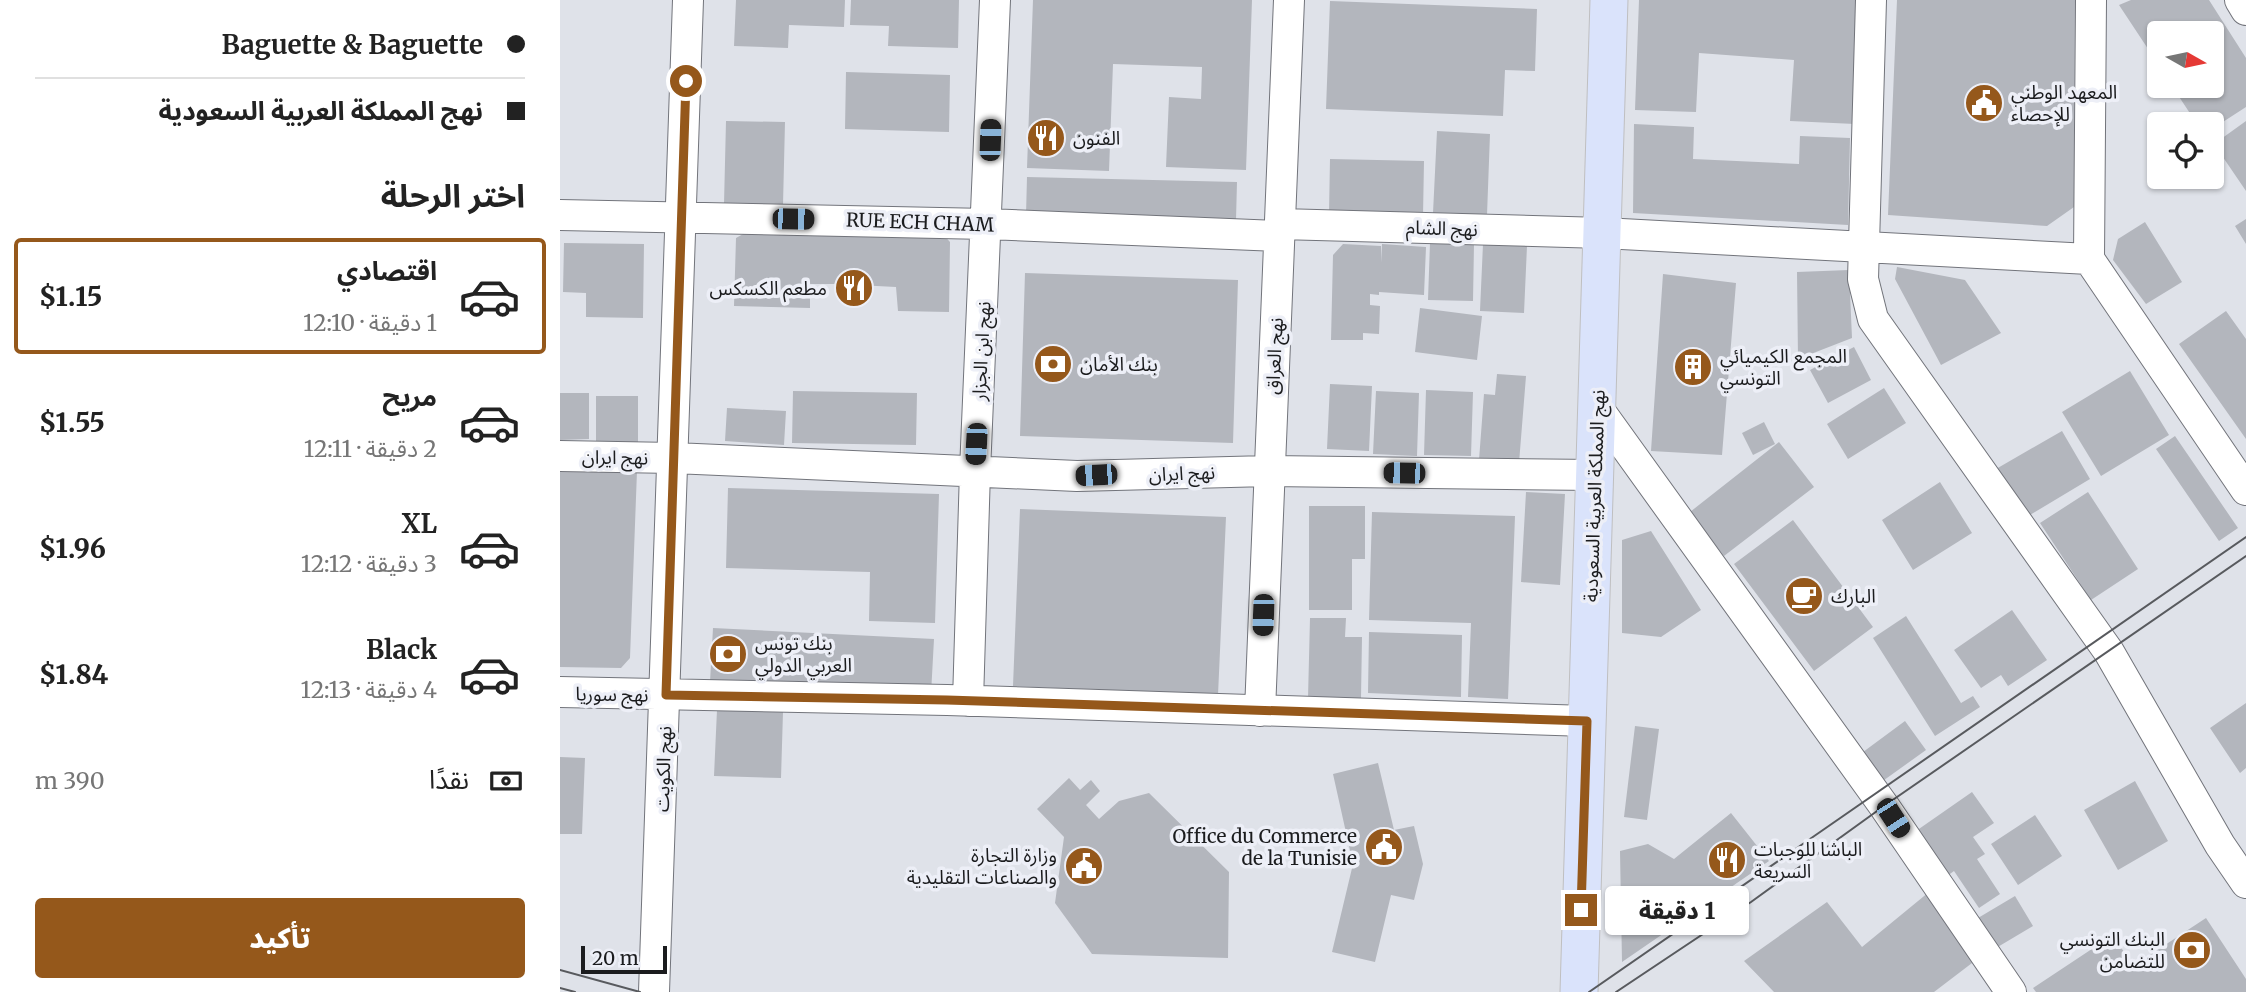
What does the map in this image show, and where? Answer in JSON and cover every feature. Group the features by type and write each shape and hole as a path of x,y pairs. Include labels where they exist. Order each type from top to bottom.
{"main road":[{"name":"نهج المملكة العربية السعودية","path":"1579,992 1609,0"}],"street":[{"name":"نهج الكويت","path":"654,992 688,0"},
{"name":"نهج ابن الجزار","path":"968,701 995,0"},
{"name":"نهج العراق","path":"1259,711 1289,0"},
{"path":"1871,0 1863,279 1873,319 2105,645 2220,845 2246,883"},
{"path":"2091,0 2089,259 2246,490"},
{"path":"2239,0 2246,10"},
{"name":"RUE ECH CHAM","path":"560,215 1280,230"},
{"name":"نهج الشام","path":"1280,230 1603,233 2089,259"},
{"path":"1597,407 1885,806 2011,992"},
{"name":"نهج ايران","path":"560,456 674,458 1077,476 1268,471 1594,475"},
{"name":"نهج سوريا","path":"560,692 968,701 1587,721"}],"building":[{"path":"736,0 845,0 844,27 789,25 788,48 734,46"},
{"path":"851,0 959,0 958,48 888,46 889,26 850,25"},
{"path":"1033,0 1252,0 1246,170 1166,167 1169,97 1201,99 1202,67 1113,64 1109,171 1027,168"},
{"path":"1639,0 1861,0 1855,124 1790,121 1794,60 1699,53 1696,112 1635,110"},
{"name":"المعهد الوطني للإحصاء","path":"1897,0 2075,0 2074,207 2047,226 1888,215"},
{"path":"2131,0 2209,0 2222,21 2147,21 2147,47 2119,5"},
{"path":"1330,1 1537,9 1535,71 1505,70 1503,116 1326,109"},
{"path":"2224,24 2246,58 2246,107 2224,121 2224,112 2189,112 2180,98 2224,98"},
{"path":"846,72 950,75 949,132 845,129"},
{"path":"726,121 785,122 783,205 724,204"},
{"path":"2246,121 2246,191 2224,159 2224,137"},
{"path":"1634,124 1694,127 1693,159 1799,164 1800,136 1850,138 1848,225 1633,213"},
{"path":"1437,131 1490,134 1487,215 1433,213"},
{"path":"1330,159 1424,161 1423,216 1329,214"},
{"path":"1027,177 1237,182 1236,220 1026,215"},
{"path":"2246,219 2246,244 2235,226"},
{"path":"2145,222 2182,282 2146,304 2113,260 2118,239"},
{"path":"939,230 950,242 949,312 898,311 896,287 838,284 810,284 810,308 734,306 736,238 745,233"},
{"path":"564,243 644,244 643,318 586,317 586,293 563,292"},
{"path":"1430,243 1474,244 1473,301 1428,300"},
{"path":"1343,244 1381,246 1381,263 1382,244 1426,247 1424,295 1379,292 1379,295 1370,294 1370,305 1380,306 1379,334 1363,333 1363,340 1331,340 1333,255"},
{"path":"1483,244 1527,246 1524,313 1480,311"},
{"path":"1897,267 1965,280 2001,333 1941,365 1895,279"},
{"path":"1849,270 1852,338 1798,359 1797,272"},
{"path":"1025,273 1238,280 1233,443 1020,436"},
{"name":"المجمع الكيميائي التونسي","path":"1663,274 1736,283 1722,455 1651,451"},
{"path":"1420,308 1482,316 1477,360 1415,352"},
{"path":"2226,311 2246,339 2246,439 2179,344"},
{"path":"1854,347 1871,380 1828,403 1810,370"},
{"path":"2130,371 2169,435 2101,476 2062,412"},
{"path":"1497,374 1526,376 1519,463 1479,460 1484,394 1495,395"},
{"path":"1330,384 1372,386 1369,451 1327,449"},
{"path":"1884,388 1906,423 1848,459 1827,424"},
{"path":"1426,390 1473,392 1471,456 1424,455"},
{"path":"793,391 917,393 916,445 792,443"},
{"path":"1376,391 1419,393 1417,456 1373,454"},
{"path":"560,393 589,393 589,439 560,440"},
{"path":"596,396 638,396 638,443 596,444"},
{"path":"727,408 786,411 784,445 725,441"},
{"path":"1764,422 1775,444 1753,455 1742,433"},
{"path":"2062,431 2090,479 2025,518 1996,469"},
{"path":"2175,436 2238,528 2219,541 2156,449"},
{"path":"1779,442 1814,487 1724,556 1690,512"},
{"path":"560,469 637,471 630,658 621,668 560,667"},
{"path":"1940,482 1972,533 1913,570 1882,520"},
{"path":"728,488 939,494 935,623 869,621 870,572 726,568"},
{"path":"1526,492 1565,494 1560,585 1521,582"},
{"path":"2088,492 2138,569 2091,600 2040,523"},
{"path":"1309,506 1365,506 1365,559 1352,559 1352,610 1309,610"},
{"path":"1020,509 1226,517 1218,695 1013,686"},
{"path":"1372,512 1515,516 1508,699 1468,697 1471,623 1369,620"},
{"name":"البارك","path":"1793,520 1873,627 1814,671 1734,564"},
{"path":"1651,531 1701,610 1661,637 1622,633 1622,540"},
{"path":"2012,610 2047,660 2008,686 2001,675 1981,688 1954,650"},
{"path":"1906,616 1961,703 1973,696 1980,707 1935,736 1873,638"},
{"path":"1310,618 1346,618 1345,637 1362,637 1361,698 1308,698"},
{"path":"713,628 934,639 931,694 710,682"},
{"path":"1369,632 1462,635 1461,697 1368,693"},
{"path":"2246,703 2246,768 2240,773 2210,728"},
{"path":"717,710 783,712 781,778 714,776"},
{"path":"1905,721 1926,750 1880,783 1859,755"},
{"path":"1635,726 1659,729 1647,820 1624,817"},
{"path":"560,757 585,758 582,834 560,834"},
{"name":"Office du Commerce de la Tunisie","path":"1378,763 1394,830 1414,826 1423,864 1414,900 1391,895 1375,962 1332,952 1353,864 1333,774"},
{"path":"1069,778 1080,790 1091,780 1100,791 1086,805 1099,819 1119,801 1149,793 1229,872 1228,958 1092,954 1055,903 1064,837 1037,809"},
{"path":"2135,781 2168,841 2118,870 2084,810"},
{"path":"1972,792 1994,823 1973,837 1985,854 1977,859 2000,894 1979,908 1954,871 1947,876 1916,831"},
{"path":"1731,813 1769,861 1622,962 1620,851 1648,844 1674,859"},
{"path":"2035,815 2062,856 2018,885 1991,844"},
{"path":"1929,892 1976,960 1934,992 1774,992 1744,961 1827,902 1862,947"},
{"path":"2015,896 2033,926 1996,948 1978,918"},
{"name":"البنك التونسي للتضامن","path":"2206,918 2246,979 2246,992 2036,992 2033,988 2113,935 2133,966"}],"tram line":[{"path":"1589,992 2246,537"},
{"path":"1616,992 1751,902 1884,806 2246,556"},
{"path":"560,970 640,992"},
{"path":"560,988 575,992"}],"place":[{"name":"المعهد الوطني للإحصاء","path":"1984,103"},
{"name":"الفنون","path":"1046,138"},
{"name":"مطعم الكسكس","path":"854,288"},
{"name":"بنك الأمان","path":"1053,364"},
{"name":"المجمع الكيميائي التونسي","path":"1693,367"},
{"name":"البارك","path":"1804,596"},
{"name":"بنك تونس العربي الدولي","path":"728,654"},
{"name":"Office du Commerce de la Tunisie","path":"1384,847"},
{"name":"الباشا للوجبات السريعة","path":"1727,860"},
{"name":"وزارة التجارة والصناعات التقليدية","path":"1084,866"},
{"name":"البنك التونسي للتضامن","path":"2192,950"}],"route":[{"path":"686,81 666,695 947,700 1587,721 1581,910"}]}
